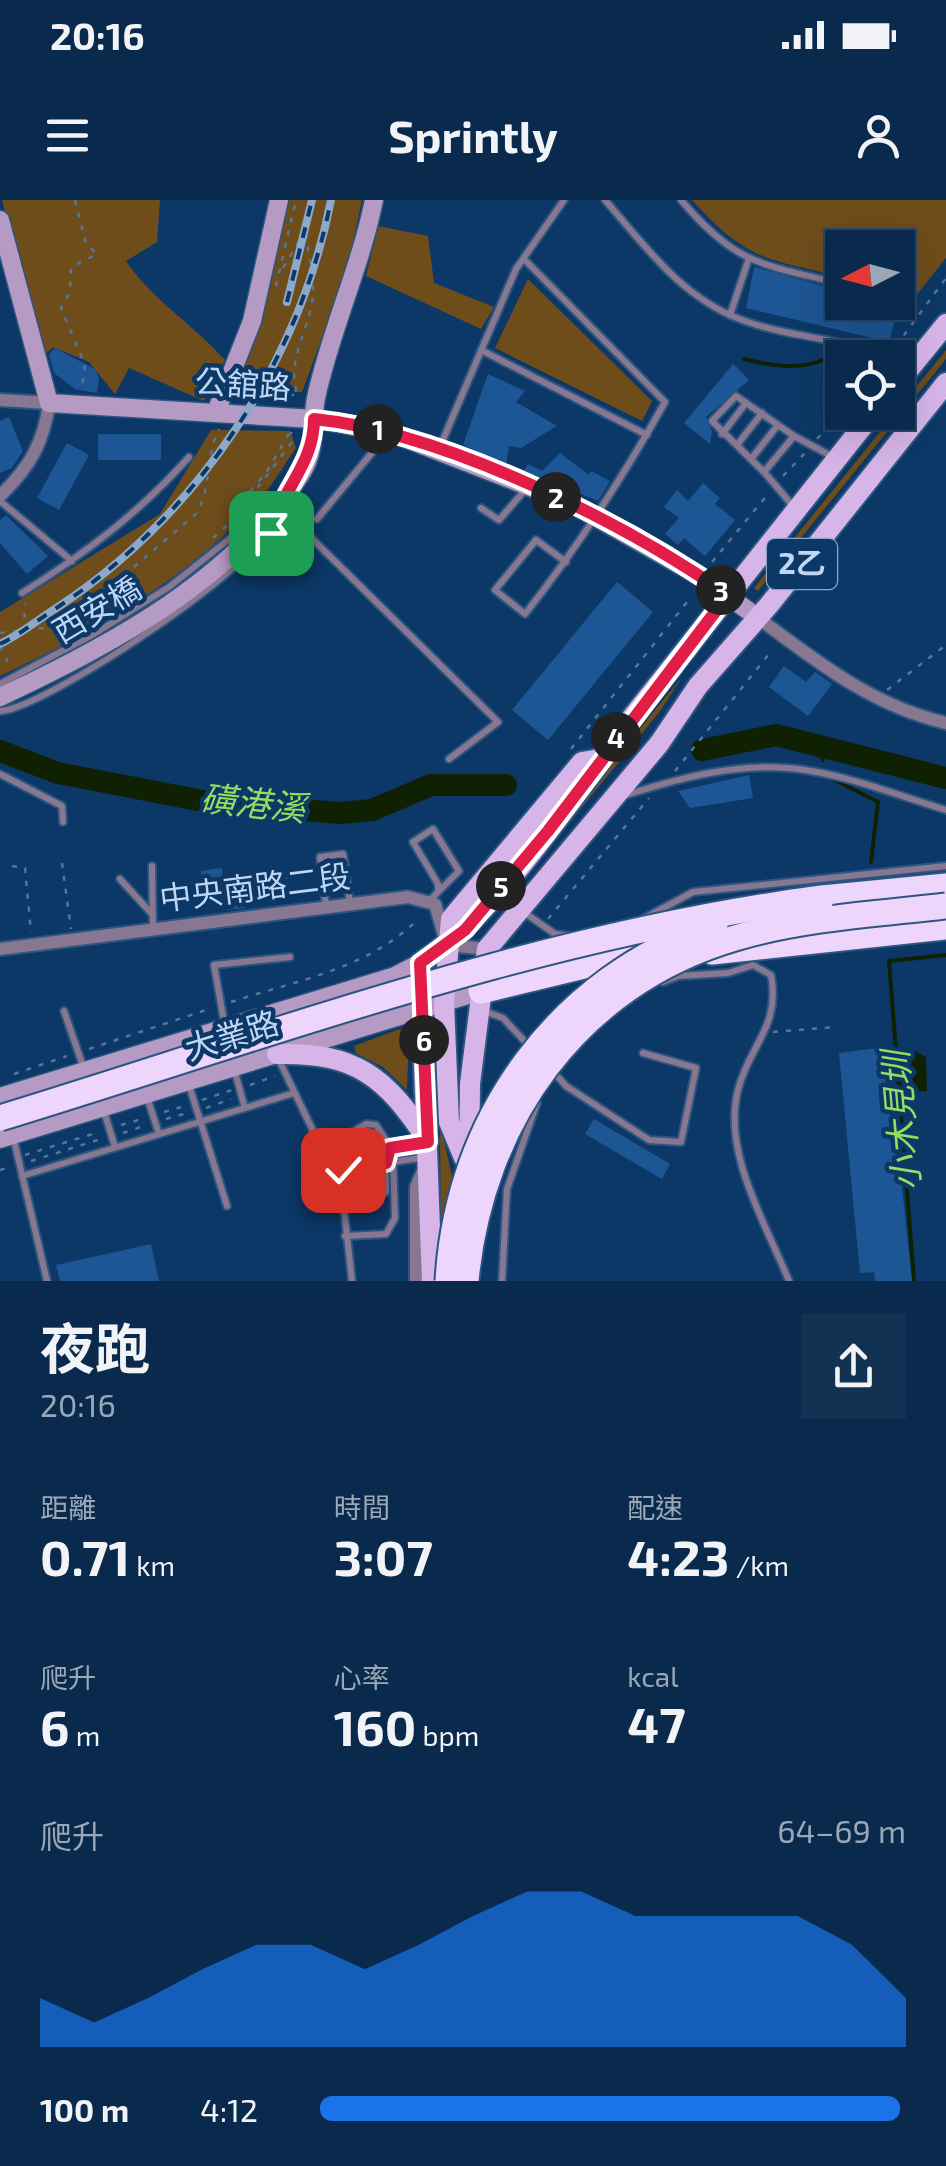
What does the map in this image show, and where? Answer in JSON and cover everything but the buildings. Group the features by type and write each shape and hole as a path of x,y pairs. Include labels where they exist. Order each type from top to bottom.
{"highway":[{"path":"4,1131 586,940 711,913 946,886"},
{"path":"448,1281 458,1204 470,1163 489,1118 517,1071 554,1026 592,989 688,934 822,898"},
{"path":"466,1281 476,1209 503,1134 523,1097 567,1040 626,989 662,967 735,938 811,921 946,906"},
{"path":"480,1000 588,964 946,927"}],"main road":[{"path":"915,353 946,324"},
{"name":"2乙","path":"487,949 659,744 698,686 946,383"},
{"name":"2乙","path":"420,963 465,930 569,804 600,764 583,758 728,595 859,430"},
{"path":"469,1169 449,1122 444,1003 451,918 583,758"},
{"path":"480,1281 468,1117 487,949"},
{"path":"420,963 432,1281"},
{"path":"276,1054 312,1053 358,1065 406,1107 428,1149"}],"street":[{"path":"217,420 252,321 279,200"},
{"name":"西安橋","path":"0,697 144,619 219,564 304,470 311,451 316,398 361,262 374,200"},
{"path":"0,220 2,242 49,403 44,438 27,468 0,499"},
{"path":"0,400 49,403"},
{"name":"公舘路","path":"49,403 217,420 314,419 389,432 599,518 728,595 757,617"},
{"path":"757,617 823,668 873,698 946,724"},
{"path":"434,896 447,944 487,949"},
{"name":"中央南路二段","path":"0,949 73,940 153,922 434,896"},
{"name":"大業路","path":"0,1096 395,976 420,963"},
{"name":"大業路","path":"4,1131 102,1107 444,1003 480,1000"},
{"path":"416,1281 416,1187 428,1149"}],"lane":[{"path":"438,450 524,259 564,200"},
{"path":"605,200 674,279 710,306 825,345"},
{"path":"681,200 706,229 748,261 825,280"},
{"path":"524,259 666,402 599,518 566,562 525,614 495,590 536,540 566,562"},
{"path":"730,315 748,261"},
{"path":"481,350 647,434"},
{"path":"796,510 712,421 734,397 836,459"},
{"path":"722,434 746,402"},
{"path":"737,445 762,414"},
{"path":"751,459 778,425"},
{"path":"316,520 389,432"},
{"path":"764,472 794,436"},
{"path":"22,593 145,506 189,457"},
{"path":"481,508 499,520 528,486"},
{"path":"0,499 72,561"},
{"path":"0,684 80,642 169,587 253,516 277,504"},
{"path":"0,712 106,658 231,574 271,533 277,504"},
{"path":"277,504 498,722 448,759"},
{"path":"617,794 753,769 803,769 946,810"},
{"path":"0,774 8,782 62,806 63,822"},
{"path":"433,829 459,871 434,896 438,884 414,842 433,829"},
{"path":"326,907 320,856 343,854 350,904"},
{"path":"152,866 153,922"},
{"path":"520,910 555,934 617,936 693,892 946,866"},
{"path":"120,879 153,922"},
{"path":"225,1028 214,965 290,957"},
{"path":"641,994 678,976 728,973 760,965 771,975 767,1032 738,1090 735,1130 742,1164 789,1281"},
{"path":"480,1000 503,1018 566,1086 648,1140 681,1142 696,1068 643,1052"},
{"path":"64,1011 85,1072"},
{"path":"502,1281 507,1189 525,1131 554,1073 574,1052"},
{"path":"276,1054 342,1191 352,1198 386,1192 386,1163 390,1148 397,1143"},
{"path":"233,1068 246,1108"},
{"path":"188,1081 200,1109 200,1121 227,1206"},
{"path":"146,1093 152,1124 159,1134"},
{"path":"22,1176 294,1093"},
{"path":"0,1096 4,1131 20,1164 47,1281"},
{"path":"102,1107 115,1147"},
{"path":"352,1281 336,1142 366,1124 376,1125 381,1136 397,1143 428,1149"},
{"path":"338,1159 381,1136"},
{"path":"345,1236 386,1234 395,1218 393,1162 428,1149"},
{"path":"340,1175 346,1166 386,1163"},
{"path":"342,1191 351,1181 386,1180"}],"path":[{"path":"75,200 86,244 97,254 71,267 70,293 60,308 73,329 85,366 78,405"},
{"path":"281,271 302,235 310,200"},
{"path":"237,396 298,396 292,380 314,287 302,235"},
{"path":"900,340 946,278"},
{"path":"0,633 65,626 197,513 207,494 208,456 217,420"},
{"path":"205,546 234,519 292,442 290,431 266,473 230,514 234,519"},
{"path":"113,587 126,602 113,610"},
{"path":"22,593 24,632"},
{"path":"583,758 691,598"},
{"path":"873,698 906,679 946,645"},
{"path":"0,646 10,668 0,672"},
{"path":"562,902 660,784 708,734 769,654"},
{"path":"62,862 73,940"},
{"path":"12,866 24,868 32,945"},
{"path":"287,874 290,911"},
{"path":"767,1032 835,1027"},
{"path":"250,1093 257,1083"},
{"path":"20,1164 241,1096"},
{"path":"0,1170 6,1168"}],"shaded area":[{"path":"2,200 160,200 157,242 126,261 149,289 225,360 204,401 129,368 115,394 89,362 53,347 43,356"},
{"path":"289,200 362,200 348,267 302,392 235,393 261,325"},
{"path":"692,200 946,200 946,258 915,297 915,230 825,230 825,273 759,254 711,220"},
{"path":"378,226 428,236 434,283 494,307 481,329 366,276"},
{"path":"528,279 652,401 642,421 495,348"},
{"path":"946,350 946,359 915,397 915,388"},
{"path":"211,430 290,431 296,448 256,504 199,557 103,623 0,676 0,612 160,514"},
{"path":"881,430 888,430 758,591 754,588"},
{"path":"682,677 661,710 562,832 596,782"},
{"path":"404,1029 409,1034 407,1090 383,1067 356,1053 354,1046"},
{"path":"911,1049 926,1057 927,1091 899,1092 900,1066"},
{"path":"440,1125 455,1188 441,1248"}],"waterway":[{"path":"744,359 796,366 825,359"},
{"name":"磺港溪","path":"702,750 776,735 946,778"},
{"path":"819,745 823,760"},
{"name":"磺港溪","path":"0,751 58,773 213,803 340,813 372,810 431,785 506,785"},
{"path":"829,777 878,802 871,862"},
{"name":"小木見圳","path":"914,1281 889,961 946,955"}],"railway":[{"path":"287,302 312,200"},
{"path":"0,644 108,570 155,528 197,481 235,430 267,377 316,261 331,200"}],"route":[{"path":"271,533 277,504 304,470 311,451 314,419 358,424 438,450 571,503 728,595 598,759 600,764 548,831 465,930 420,963 428,1142 397,1143 390,1148 386,1163 349,1165 343,1170"}]}
